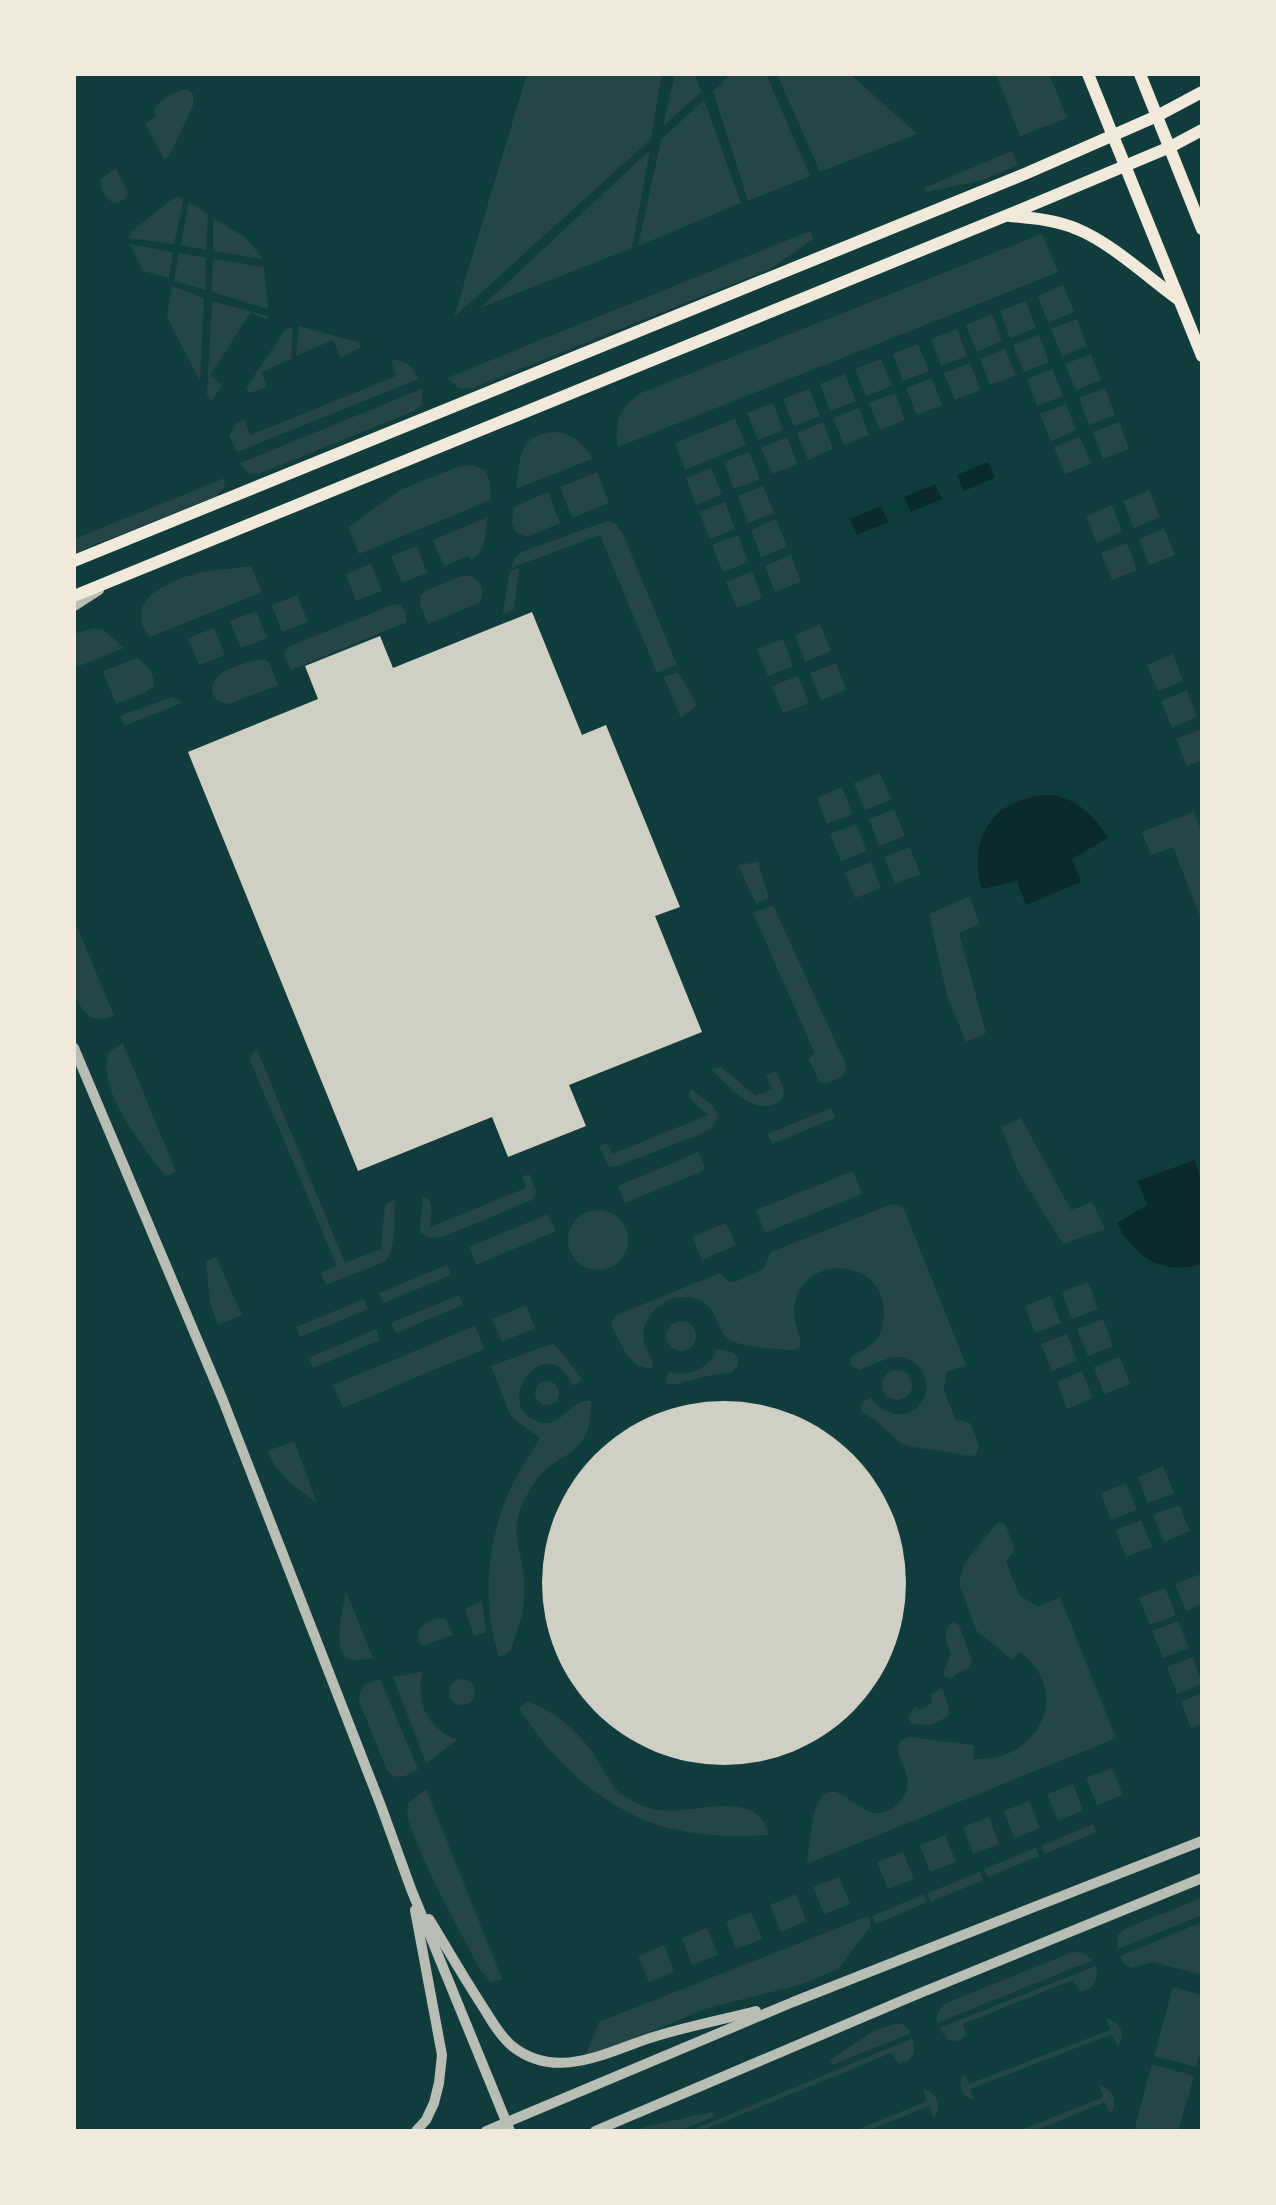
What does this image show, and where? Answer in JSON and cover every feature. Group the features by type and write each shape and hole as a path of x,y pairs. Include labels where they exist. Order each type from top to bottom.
{"main road":[{"path":"1088,74 1202,356"},
{"path":"1140,74 1202,228"},
{"path":"74,561 983,191 1157,116 1202,92"},
{"path":"74,596 1126,166 1202,130"},
{"path":"1007,215 1077,228 1180,301"}],"street":[{"path":"74,606 121,577"},
{"path":"74,1048 222,1398 411,1889 509,2127"},
{"path":"486,2131 509,2127 793,2002 1202,1841"},
{"path":"595,2131 926,1990 1202,1878"},
{"path":"411,1889 495,2027 511,2045 532,2058 552,2063 579,2063 651,2037 793,2002"},
{"path":"411,1889 442,2055 434,2103 426,2120 416,2131"}],"shaded area":[{"path":"527,74 662,74 651,139 454,317"},
{"path":"675,74 695,74 701,92 663,126"},
{"path":"731,74 766,74 810,176 748,201 713,91"},
{"path":"777,74 850,74 917,134 820,172"},
{"path":"996,74 1049,74 1067,118 1020,136"},
{"path":"187,89 193,94 193,106 169,156 164,159 145,123 156,117 154,109 160,102"},
{"path":"704,100 741,203 638,246 661,140"},
{"path":"650,150 632,248 480,308"},
{"path":"1012,151 1018,165 983,180 926,192 924,188"},
{"path":"116,169 129,194 124,200 114,203 104,194 100,180"},
{"path":"178,197 184,199 174,244 129,238 131,232"},
{"path":"189,202 208,214 206,250 181,245"},
{"path":"213,218 246,238 263,259 213,251"},
{"path":"810,231 813,239 772,268 473,388 459,388 447,378"},
{"path":"1042,234 1058,272 618,447 620,416 641,393"},
{"path":"130,244 173,252 169,278 143,271"},
{"path":"179,253 206,258 205,290 174,281"},
{"path":"213,259 264,267 268,309 212,292"},
{"path":"1063,285 1074,312 1048,323 1038,296"},
{"path":"172,286 204,298 200,381 167,317"},
{"path":"212,301 268,316 268,320 251,312 210,375 222,385 211,402 207,394"},
{"path":"1026,301 1036,328 1010,338 1000,311"},
{"path":"992,314 1002,341 977,352 966,325"},
{"path":"1077,319 1087,346 1062,356 1051,329"},
{"path":"299,326 358,342 361,347 341,358 333,340 296,356"},
{"path":"293,327 291,359 262,372 267,387 249,393 246,389 248,385 285,330"},
{"path":"957,329 967,356 941,366 931,339"},
{"path":"1039,335 1049,362 1024,372 1013,345"},
{"path":"918,344 929,371 903,381 893,354"},
{"path":"1005,349 1016,375 990,385 980,359"},
{"path":"1091,354 1101,380 1076,390 1065,364"},
{"path":"391,359 408,364 419,379 237,452 229,436 236,424 244,419 250,435 396,376"},
{"path":"881,359 892,386 866,396 855,369"},
{"path":"970,363 980,390 955,400 944,373"},
{"path":"1052,369 1063,396 1037,406 1027,379"},
{"path":"845,374 856,401 830,411 820,384"},
{"path":"932,378 942,405 917,415 906,388"},
{"path":"1105,388 1115,415 1089,425 1079,398"},
{"path":"422,389 422,404 414,411 259,474 248,473 240,463"},
{"path":"809,389 820,416 794,426 783,399"},
{"path":"895,393 905,420 880,430 869,403"},
{"path":"773,403 783,430 758,440 747,413"},
{"path":"1066,404 1076,430 1051,441 1040,414"},
{"path":"859,408 869,435 844,445 833,418"},
{"path":"735,419 746,445 685,470 675,443"},
{"path":"823,422 833,449 808,460 797,433"},
{"path":"1119,422 1129,449 1103,459 1093,432"},
{"path":"555,432 577,440 592,459 516,489 527,443 543,434"},
{"path":"787,437 797,464 772,474 761,448"},
{"path":"1080,437 1091,464 1065,474 1054,447"},
{"path":"749,452 760,479 734,489 724,462"},
{"path":"988,462 995,478 964,491 957,475"},
{"path":"471,465 486,473 491,488 490,500 359,554 348,527 402,489 460,466"},
{"path":"711,468 722,494 696,505 686,478"},
{"path":"597,472 609,503 572,518 560,487"},
{"path":"225,478 224,488 214,497 74,553 74,539"},
{"path":"935,484 942,499 911,512 904,497"},
{"path":"763,486 774,513 748,523 738,496"},
{"path":"1149,490 1160,517 1134,528 1123,501"},
{"path":"548,492 560,523 527,537 516,532 512,523 514,507"},
{"path":"725,502 735,529 710,539 699,512"},
{"path":"1112,505 1122,532 1097,543 1086,516"},
{"path":"881,506 888,522 857,535 850,519"},
{"path":"488,517 484,542 476,557 471,560 469,556 444,566 433,540"},
{"path":"776,519 787,547 761,557 751,530"},
{"path":"607,521 616,524 623,534 677,665 657,673 600,535 511,568 522,552"},
{"path":"1164,528 1175,555 1149,565 1139,539"},
{"path":"738,535 748,562 723,572 712,545"},
{"path":"1127,543 1137,570 1112,580 1101,553"},
{"path":"417,546 427,573 402,583 391,556"},
{"path":"791,555 801,582 775,592 765,566"},
{"path":"371,564 382,591 356,601 346,574"},
{"path":"251,566 262,592 150,637 143,626 143,606 148,598 166,585 195,574"},
{"path":"519,568 514,609 503,613 510,571"},
{"path":"752,571 762,598 737,608 726,582"},
{"path":"464,575 480,584 482,593 479,603 428,624 420,596"},
{"path":"297,595 308,622 282,632 272,605"},
{"path":"400,604 407,622 291,670 284,654 290,646"},
{"path":"256,611 267,638 241,648 230,621"},
{"path":"820,624 831,651 805,662 795,635"},
{"path":"94,628 104,630 124,648 74,668 74,634"},
{"path":"214,628 225,655 199,665 188,638"},
{"path":"783,639 793,666 768,676 757,649"},
{"path":"1173,654 1183,681 1158,691 1147,665"},
{"path":"138,658 152,674 153,687 116,704 103,671"},
{"path":"263,659 269,662 278,685 229,704 216,698 212,686 221,674 238,665"},
{"path":"836,663 846,690 821,700 810,673"},
{"path":"678,672 697,705 681,718 664,677"},
{"path":"798,676 809,703 783,713 772,686"},
{"path":"1187,690 1197,717 1172,728 1161,701"},
{"path":"172,697 182,703 124,726 120,716"},
{"path":"1202,729 1202,760 1187,766 1176,739"},
{"path":"880,773 891,800 865,810 854,783"},
{"path":"842,787 853,814 827,824 817,798"},
{"path":"1051,795 1070,800 1084,809 1108,838 1072,859 1081,882 1026,905 1017,881 982,889 978,852 990,822 1015,803"},
{"path":"894,809 905,836 879,846 869,819"},
{"path":"1194,812 1202,833 1202,921 1173,847 1151,855 1142,832"},
{"path":"856,824 867,851 841,861 830,834"},
{"path":"910,847 920,874 895,884 884,857"},
{"path":"758,862 769,898 756,904 738,865"},
{"path":"871,862 881,888 855,898 845,872"},
{"path":"970,896 979,924 959,933 986,1033 966,1042 947,996 929,914"},
{"path":"773,905 846,1065 844,1073 833,1081 820,1083 808,1058 815,1054 753,913"},
{"path":"74,919 114,1016 92,1018 74,995"},
{"path":"123,1043 176,1172 165,1176 134,1134 109,1083 109,1052"},
{"path":"257,1050 345,1263 381,1249 385,1204 395,1200 393,1242 384,1262 326,1285 321,1273 337,1266 250,1060"},
{"path":"721,1067 756,1096 772,1089 766,1075 776,1071 783,1098 766,1106 748,1101 711,1069"},
{"path":"691,1089 714,1107 718,1116 713,1126 701,1134 620,1165 608,1165 599,1146 607,1143 612,1154 708,1115 690,1099"},
{"path":"831,1108 835,1118 772,1144 768,1134"},
{"path":"1021,1118 1071,1210 1092,1202 1105,1229 1063,1244 1019,1173 1001,1127"},
{"path":"698,1152 705,1168 698,1173 625,1203 618,1186"},
{"path":"1194,1160 1202,1181 1202,1264 1175,1267 1151,1261 1132,1245 1117,1223 1147,1205 1138,1181"},
{"path":"853,1171 862,1194 765,1233 756,1210"},
{"path":"529,1174 537,1193 532,1200 442,1237 430,1238 421,1233 423,1196 431,1206 430,1227 526,1188 522,1177"},
{"path":"892,1204 904,1209 966,1365 946,1372 944,1390 955,1419 970,1423 979,1446 976,1455 900,1443 861,1411 862,1403 870,1397 882,1409 895,1414 906,1413 923,1400 926,1389 925,1377 911,1360 891,1358 859,1370 851,1365 851,1357 877,1339 884,1315 881,1295 871,1280 856,1271 840,1268 823,1271 808,1279 798,1293 794,1317 801,1344 793,1350 732,1341 724,1334 708,1306 688,1297 659,1306 646,1323 643,1339 653,1368 645,1368 632,1361 612,1326 617,1315 720,1273 729,1282 735,1282 763,1269 771,1252"},
{"path":"598,1210 609,1212 619,1219 626,1229 626,1251 619,1261 609,1268 598,1270 587,1268 577,1261 570,1251 568,1240 570,1229 577,1219 587,1212"},
{"path":"548,1214 556,1231 476,1265 469,1247"},
{"path":"726,1223 736,1245 702,1260 692,1237"},
{"path":"216,1257 242,1315 218,1325 210,1302 206,1262"},
{"path":"447,1265 451,1275 384,1303 379,1293"},
{"path":"1088,1282 1098,1309 1072,1319 1062,1292"},
{"path":"459,1295 463,1305 396,1333 391,1323"},
{"path":"1050,1296 1061,1323 1035,1333 1025,1306"},
{"path":"364,1299 368,1309 300,1337 296,1327"},
{"path":"526,1305 535,1328 502,1342 492,1319"},
{"path":"1103,1319 1113,1346 1088,1356 1077,1329"},
{"path":"681,1321 692,1325 696,1336 692,1347 681,1351 670,1347 666,1336 670,1325"},
{"path":"475,1326 484,1349 343,1408 333,1385"},
{"path":"376,1329 380,1340 313,1368 308,1358"},
{"path":"1067,1334 1077,1361 1052,1371 1041,1344"},
{"path":"552,1344 582,1379 573,1386 562,1370 550,1364 538,1366 521,1387 519,1400 524,1412 536,1421 553,1422 577,1404 591,1401 590,1417 580,1444 542,1473 522,1505 517,1526 523,1573 522,1613 511,1651 499,1657 490,1613 493,1545 514,1481 540,1438 511,1417 491,1366"},
{"path":"717,1349 737,1356 738,1365 731,1373 673,1385 667,1383 669,1372 684,1374 698,1370 709,1362"},
{"path":"1120,1357 1130,1384 1104,1394 1094,1367"},
{"path":"897,1370 908,1374 912,1385 908,1396 897,1400 886,1396 882,1385 886,1374"},
{"path":"1082,1371 1093,1398 1067,1409 1057,1382"},
{"path":"547,1381 556,1384 559,1393 556,1402 547,1405 538,1402 535,1393 538,1384"},
{"path":"294,1441 317,1503 282,1474 268,1451"},
{"path":"1163,1466 1174,1493 1148,1503 1138,1477"},
{"path":"1126,1483 1137,1510 1111,1520 1101,1493"},
{"path":"1179,1505 1190,1531 1164,1542 1153,1515"},
{"path":"1141,1520 1152,1547 1126,1557 1116,1530"},
{"path":"1005,1524 1015,1550 1006,1561 1019,1595 1038,1607 1060,1597 1116,1738 807,1864 816,1808 826,1793 835,1792 876,1813 888,1811 901,1800 908,1781 898,1748 909,1737 974,1745 973,1759 996,1758 1015,1750 1030,1738 1041,1723 1046,1705 1044,1687 1036,1669 1020,1652 1012,1660 976,1630 959,1583 964,1564 995,1525"},
{"path":"1201,1574 1202,1604 1186,1611 1175,1584"},
{"path":"1165,1588 1176,1615 1150,1625 1139,1598"},
{"path":"346,1591 373,1658 352,1660 341,1649 339,1640"},
{"path":"482,1601 486,1632 474,1636 465,1609"},
{"path":"437,1618 446,1619 453,1635 421,1646 420,1628"},
{"path":"1178,1621 1189,1648 1163,1658 1152,1631"},
{"path":"953,1622 959,1625 972,1662 968,1669 951,1679 943,1673 951,1654 946,1633"},
{"path":"1193,1657 1202,1684 1177,1694 1167,1667"},
{"path":"422,1672 421,1694 426,1713 446,1735 457,1740 426,1763 393,1677"},
{"path":"380,1679 418,1769 406,1776 392,1776 386,1768 359,1701 360,1692 365,1686"},
{"path":"462,1679 471,1683 475,1692 471,1701 462,1705 453,1701 449,1692 453,1683"},
{"path":"942,1687 949,1708 948,1716 932,1725 912,1724 908,1718 915,1707 921,1710 932,1703 931,1695"},
{"path":"1202,1693 1202,1724 1191,1728 1181,1702"},
{"path":"528,1701 570,1727 590,1749 618,1791 636,1803 664,1810 735,1806 750,1810 762,1819 769,1835 694,1833 640,1818 616,1805 571,1772 552,1752 519,1708"},
{"path":"1112,1768 1123,1795 1097,1805 1086,1778"},
{"path":"1073,1784 1083,1810 1058,1821 1047,1794"},
{"path":"426,1789 502,1979 491,1982 480,1970 432,1878 416,1840 408,1819 408,1803"},
{"path":"1029,1801 1040,1828 1014,1838 1004,1811"},
{"path":"989,1817 999,1844 973,1854 963,1827"},
{"path":"1093,1824 1096,1832 1045,1854 1041,1846"},
{"path":"945,1835 956,1862 930,1872 920,1845"},
{"path":"1036,1848 1039,1856 988,1877 984,1869"},
{"path":"903,1852 914,1879 888,1889 877,1862"},
{"path":"980,1872 983,1880 931,1902 928,1893"},
{"path":"839,1877 850,1904 824,1914 813,1887"},
{"path":"796,1894 806,1921 781,1932 770,1905"},
{"path":"924,1894 927,1902 876,1924 872,1916"},
{"path":"1202,1898 1202,1915 1118,1949 1117,1936 1124,1929"},
{"path":"751,1912 762,1939 736,1949 726,1922"},
{"path":"868,1916 871,1926 838,1969 799,1985 708,2008 586,2055 599,2022"},
{"path":"1200,1923 1202,1975 1153,1962 1132,1968 1124,1964 1120,1956"},
{"path":"707,1928 718,1955 692,1965 682,1938"},
{"path":"664,1945 674,1972 649,1982 638,1956"},
{"path":"1078,1952 1093,1960 937,2023 937,2013 946,2003"},
{"path":"1096,1966 1094,1983 1086,1991 1081,1992 1073,1980 963,2024 966,2035 959,2041 948,2040 939,2028"},
{"path":"1173,1987 1202,1995 1202,2046 1196,2067 1154,2056"},
{"path":"1106,2018 1121,2029 1122,2038 1118,2047 1112,2034 970,2089 974,2100 962,2090 964,2074 969,2084 1110,2030"},
{"path":"899,2023 911,2033 832,2065 830,2060 875,2030"},
{"path":"913,2038 914,2053 909,2060 899,2064 891,2053 701,2131 690,2131"},
{"path":"1152,2064 1194,2076 1178,2131 1134,2131"},
{"path":"1099,2085 1114,2096 1110,2114 1105,2102 1035,2131 1019,2131 1103,2097"},
{"path":"923,2089 932,2093 938,2102 934,2118 929,2106 868,2131 854,2131 927,2101"},
{"path":"712,2112 714,2117 679,2131 635,2131 648,2126"}],"building":[{"path":"532,612 582,735 606,725 680,907 655,916 702,1032 569,1085 586,1126 508,1157 492,1117 358,1171 188,752 318,699 305,666 380,636 393,668"},
{"path":"724,1401 760,1404 794,1415 825,1431 853,1454 876,1482 892,1513 903,1547 906,1583 903,1619 892,1653 876,1684 853,1712 825,1735 794,1751 760,1762 724,1765 688,1762 654,1751 623,1735 595,1712 572,1684 556,1653 545,1619 542,1583 545,1547 556,1513 572,1482 595,1454 623,1431 654,1415 688,1404"}]}
